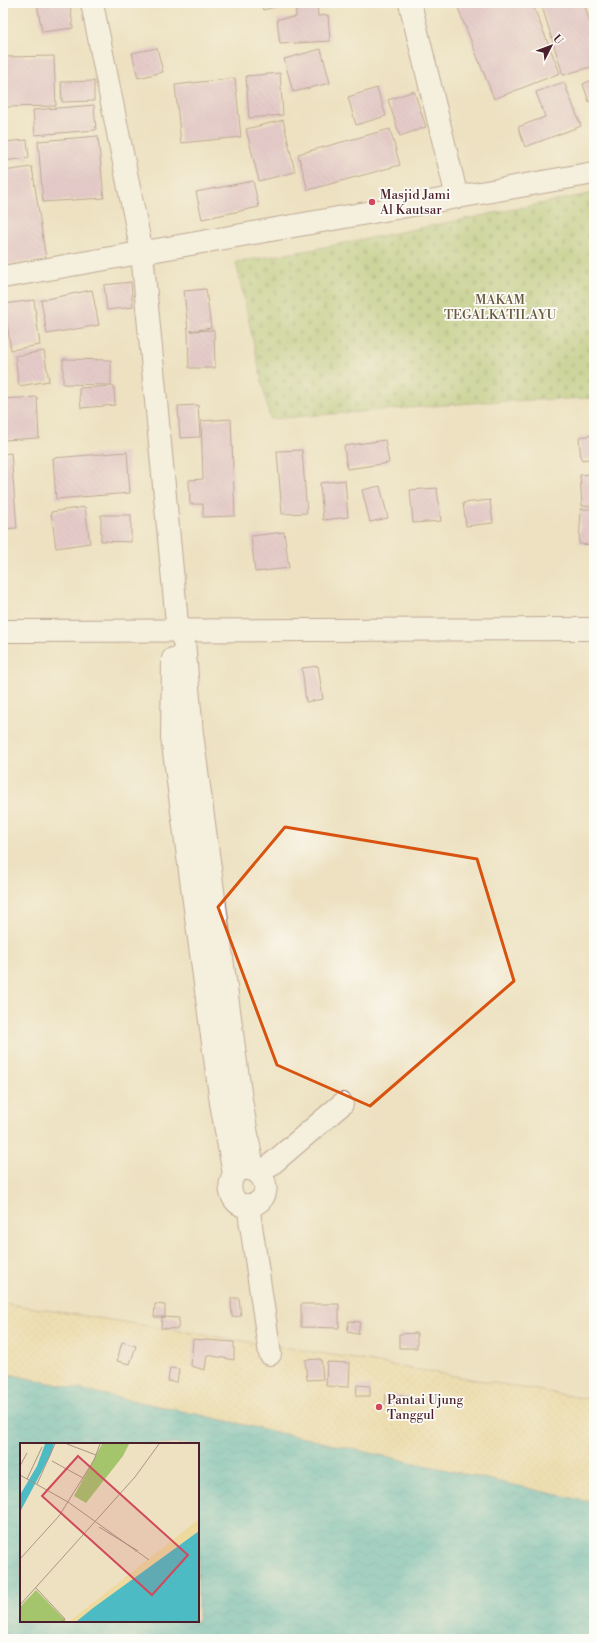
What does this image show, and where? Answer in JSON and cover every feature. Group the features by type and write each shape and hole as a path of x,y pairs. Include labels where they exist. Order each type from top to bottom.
{"main road":[{"path":"92,3 142,253 178,629 173,641 172,737 204,892 221,1103 249,1173 265,1181 264,1194 257,1203 248,1205 241,1204 230,1195 230,1180 249,1173 342,1104"},
{"path":"410,3 457,197"},
{"path":"3,277 594,173"},
{"path":"3,631 178,629 594,629"},
{"path":"248,1205 270,1354"}],"highlighted area":[{"path":"285,827 477,859 514,981 370,1106 277,1065 218,907"}],"sand":[{"name":"Pantai Ujung Tanggul","path":"3,1303 332,1355 594,1400 594,1503 196,1414 3,1373"}],"green space":[{"name":"MAKAM TEGALKATILAYU","path":"594,193 594,398 484,402 270,419 236,262 310,250"}],"water":[{"path":"3,1373 196,1414 594,1503 594,1639 3,1639"}],"building":[{"path":"37,3 70,3 73,28 42,32"},
{"path":"261,3 286,3 286,4 263,10"},
{"path":"295,3 317,3 318,16 328,15 330,41 280,44 277,19 296,17"},
{"path":"456,3 532,3 560,73 494,99"},
{"path":"541,3 584,3 594,36 594,66 563,75"},
{"path":"157,48 163,72 138,78 132,53"},
{"path":"321,49 330,83 293,92 284,59"},
{"path":"54,56 56,106 3,107 3,57"},
{"path":"280,73 283,115 249,118 246,76"},
{"path":"235,78 241,137 181,143 175,85"},
{"path":"594,79 594,100 589,102 583,84"},
{"path":"94,81 94,101 62,102 61,82"},
{"path":"564,82 581,126 525,147 518,127 545,117 536,92"},
{"path":"377,88 386,116 356,125 348,97"},
{"path":"414,91 426,127 400,136 388,100"},
{"path":"94,105 96,130 35,135 33,110"},
{"path":"283,120 295,172 259,181 246,129"},
{"path":"390,129 400,165 308,190 298,154"},
{"path":"98,136 104,198 43,202 38,141"},
{"path":"27,140 29,158 3,161 3,142"},
{"path":"32,167 46,259 6,265 3,248 3,171"},
{"path":"253,181 259,207 202,219 196,192"},
{"path":"131,282 133,307 107,310 104,285"},
{"path":"206,289 211,328 190,331 214,330 215,368 189,368 188,331 184,291"},
{"path":"92,290 99,325 47,334 41,300"},
{"path":"34,300 40,345 11,350 4,304"},
{"path":"44,351 49,381 19,386 15,356"},
{"path":"63,359 111,360 111,385 63,384"},
{"path":"114,386 115,405 81,408 79,388"},
{"path":"37,397 39,438 3,440 3,399"},
{"path":"198,405 200,437 180,438 178,406"},
{"path":"231,419 235,516 203,517 203,504 190,504 189,480 203,479 201,421"},
{"path":"594,435 594,458 581,460 579,437"},
{"path":"385,440 389,463 347,469 344,446"},
{"path":"302,450 307,513 282,514 277,451"},
{"path":"127,452 130,493 56,499 53,458"},
{"path":"11,453 17,528 3,529 3,454"},
{"path":"594,474 594,506 582,506 580,475"},
{"path":"345,480 348,517 323,520 320,483"},
{"path":"380,486 388,518 370,522 362,490"},
{"path":"437,488 441,521 413,523 410,490"},
{"path":"490,500 493,523 466,526 463,503"},
{"path":"85,507 90,543 56,548 51,512"},
{"path":"581,509 594,509 594,545 579,544"},
{"path":"101,515 131,515 131,542 101,541"},
{"path":"284,532 289,568 255,572 251,536"},
{"path":"318,666 323,699 306,702 302,668"},
{"path":"231,1298 239,1298 241,1316 232,1317"},
{"path":"155,1304 165,1305 165,1317 154,1317"},
{"path":"301,1304 339,1304 339,1328 301,1327"},
{"path":"162,1317 179,1318 178,1329 161,1328"},
{"path":"349,1321 360,1322 358,1334 347,1332"},
{"path":"417,1333 417,1348 399,1348 399,1334"},
{"path":"193,1339 234,1342 234,1360 207,1355 205,1370 191,1366"},
{"path":"122,1342 136,1346 130,1364 117,1361"},
{"path":"321,1359 323,1379 307,1380 305,1360"},
{"path":"327,1362 350,1363 349,1387 326,1386"},
{"path":"170,1368 179,1369 177,1382 168,1381"},
{"path":"357,1385 370,1386 370,1396 356,1396"},
{"path":"386,1394 410,1397 409,1406 385,1404"}],"place":[{"name":"Masjid Jami Al Kautsar","path":"372,202"},
{"name":"Pantai Ujung Tanggul","path":"379,1407"}]}
